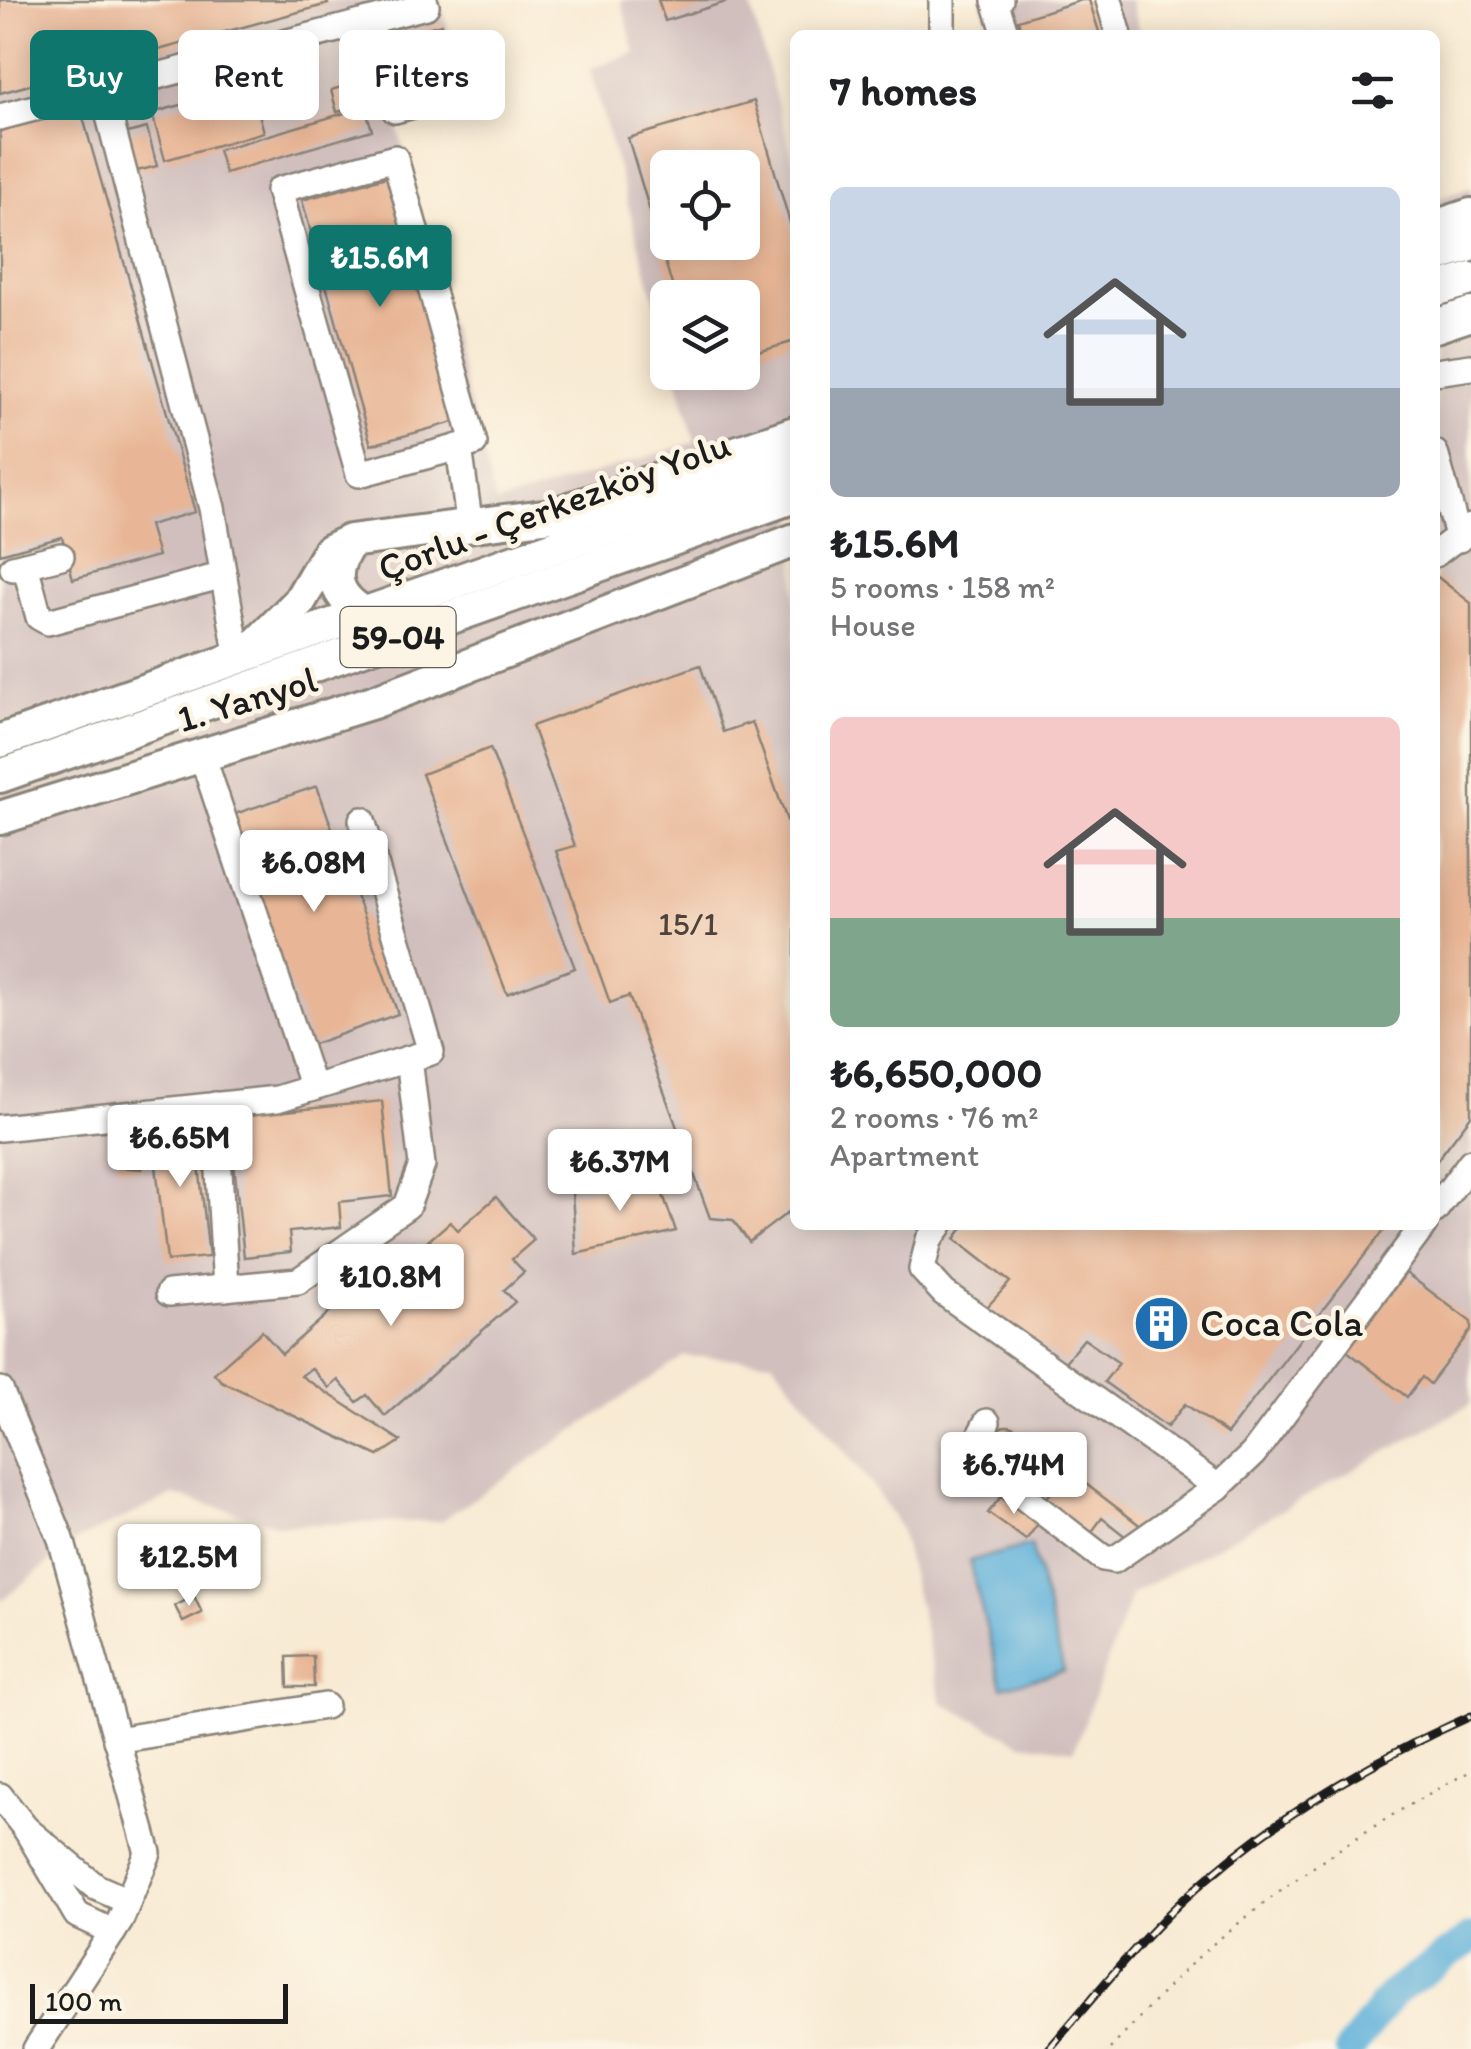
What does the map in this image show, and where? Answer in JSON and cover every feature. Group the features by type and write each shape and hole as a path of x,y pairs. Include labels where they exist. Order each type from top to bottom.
{"main road":[{"path":"1440,225 1471,215"},
{"path":"1440,254 1471,245"},
{"path":"1440,288 1471,279"},
{"path":"1440,324 1471,314"},
{"path":"242,657 298,602 329,552 350,541 552,515 790,434"},
{"name":"Çorlu - Çerkezköy Yolu","path":"0,742 790,464"},
{"name":"Çorlu - Çerkezköy Yolu","path":"0,776 790,498"},
{"path":"350,541 337,563 338,590 350,606 368,614"},
{"name":"1. Yanyol","path":"0,818 373,702 790,542"},
{"path":"0,728 70,717"}],"street":[{"path":"158,78 426,6 424,0"},
{"path":"942,0 942,30"},
{"path":"1000,0 995,1 1004,30"},
{"path":"1109,0 1118,30"},
{"path":"369,21 372,30"},
{"path":"0,117 30,110"},
{"path":"109,120 212,508 242,657"},
{"path":"394,158 474,443 460,447 358,474 279,190 394,158"},
{"path":"1440,371 1471,367"},
{"path":"460,447 470,528"},
{"path":"1440,465 1467,532 1440,551"},
{"path":"61,556 17,567 39,617 48,622 224,575"},
{"path":"202,755 312,1088"},
{"path":"0,1128 277,1099 432,1052 362,820"},
{"path":"169,1293 298,1281 407,1206 422,1165 409,1059"},
{"path":"215,1105 226,1288"},
{"path":"1440,1203 1471,1162"},
{"path":"936,1230 929,1240 922,1269 944,1293 1218,1488"},
{"path":"987,1422 977,1442 999,1478 1103,1558 1114,1560 1218,1488 1253,1454 1420,1230"},
{"path":"0,1390 61,1539 148,1853 113,1932 36,2049"},
{"path":"116,1740 325,1706"},
{"path":"0,1796 26,1829 77,1916 113,1932"},
{"path":"26,1829 96,1886 128,1901"}],"path":[{"path":"1110,2049 1214,1943 1333,1852 1402,1807 1471,1771"}],"shaded area":[{"path":"0,0 439,0 449,30 339,30 339,120 420,120 398,128 496,504 695,442 681,390 760,390 760,280 650,280 650,283 590,69 635,53 621,0 749,0 790,149 790,1230 1440,1230 1440,197 1471,188 1471,1404 1132,1594 1074,1750 1021,1743 942,1703 900,1528 869,1481 773,1361 684,1356 441,1521 280,1525 173,1495 76,1541 0,1602"},
{"path":"981,0 1130,0 1139,30 990,30"}],"water":[{"path":"1031,1545 1064,1671 1002,1687 969,1561"}],"building":[{"path":"0,0 327,0 328,4 232,30 178,30 178,45 158,50 158,30 30,30 30,85 0,93"},
{"path":"658,0 729,0 729,1 665,21"},
{"path":"1089,0 1098,30 1021,30 1018,20"},
{"path":"441,24 443,30 420,30"},
{"path":"339,88 339,111 337,112 331,90"},
{"path":"754,101 790,223 790,343 760,352 760,280 671,280 665,260 760,260 760,150 650,150 650,211 628,138"},
{"path":"178,106 178,120 261,120 264,132 165,160 154,120 158,120 158,111"},
{"path":"339,115 339,120 369,120 372,130 225,173 218,150"},
{"path":"33,120 84,120 195,512 149,525 158,556 73,579 62,537 0,554 0,129"},
{"path":"147,128 157,166 133,172 123,134"},
{"path":"390,176 458,421 371,445 302,200"},
{"path":"1440,579 1471,603 1471,1116 1440,1156"},
{"path":"700,665 723,732 752,722 790,829 790,1211 749,1242 733,1220 710,1218 629,996 610,1003 556,851 575,846 532,726"},
{"path":"490,748 575,968 507,994 422,774"},
{"path":"317,786 398,1014 311,1045 229,816"},
{"path":"382,1101 392,1196 339,1202 341,1227 289,1232 291,1252 244,1257 229,1117"},
{"path":"194,1119 209,1257 167,1261 151,1123"},
{"path":"120,1143 144,1145 142,1169 118,1167"},
{"path":"656,1175 676,1231 576,1254 572,1193"},
{"path":"496,1197 534,1240 512,1259 524,1272 504,1290 515,1302 385,1416 367,1395 357,1402 338,1380 329,1388 311,1368 301,1376 401,1441 378,1456 221,1381 214,1373 262,1331 282,1354 406,1245 413,1254 450,1222 458,1230"},
{"name":"Coca Cola","path":"961,1230 1384,1230 1227,1434 1185,1404 1167,1427 1104,1382 1119,1363 1084,1339 1064,1363 987,1307 1010,1282 955,1239"},
{"path":"1406,1273 1471,1322 1471,1330 1430,1384 1422,1377 1407,1397 1347,1351"},
{"path":"1007,1426 1017,1430 1021,1440 1017,1450 1007,1454 997,1450 993,1440 997,1430"},
{"path":"1037,1448 1047,1452 1051,1462 1047,1472 1037,1476 1027,1472 1023,1462 1027,1452"},
{"path":"1069,1471 1142,1527 1126,1537 1102,1518 1088,1537 1045,1500"},
{"path":"1003,1494 1040,1521 1026,1540 988,1513"},
{"path":"194,1596 202,1613 183,1622 175,1606"},
{"path":"313,1656 314,1687 288,1687 287,1657"}],"waterway":[{"path":"1350,2049 1392,1994 1471,1938"}],"railway":[{"path":"1049,2049 1164,1918 1248,1846 1356,1774 1471,1716"}],"place":[{"name":"Coca Cola","path":"1161,1323"}]}
